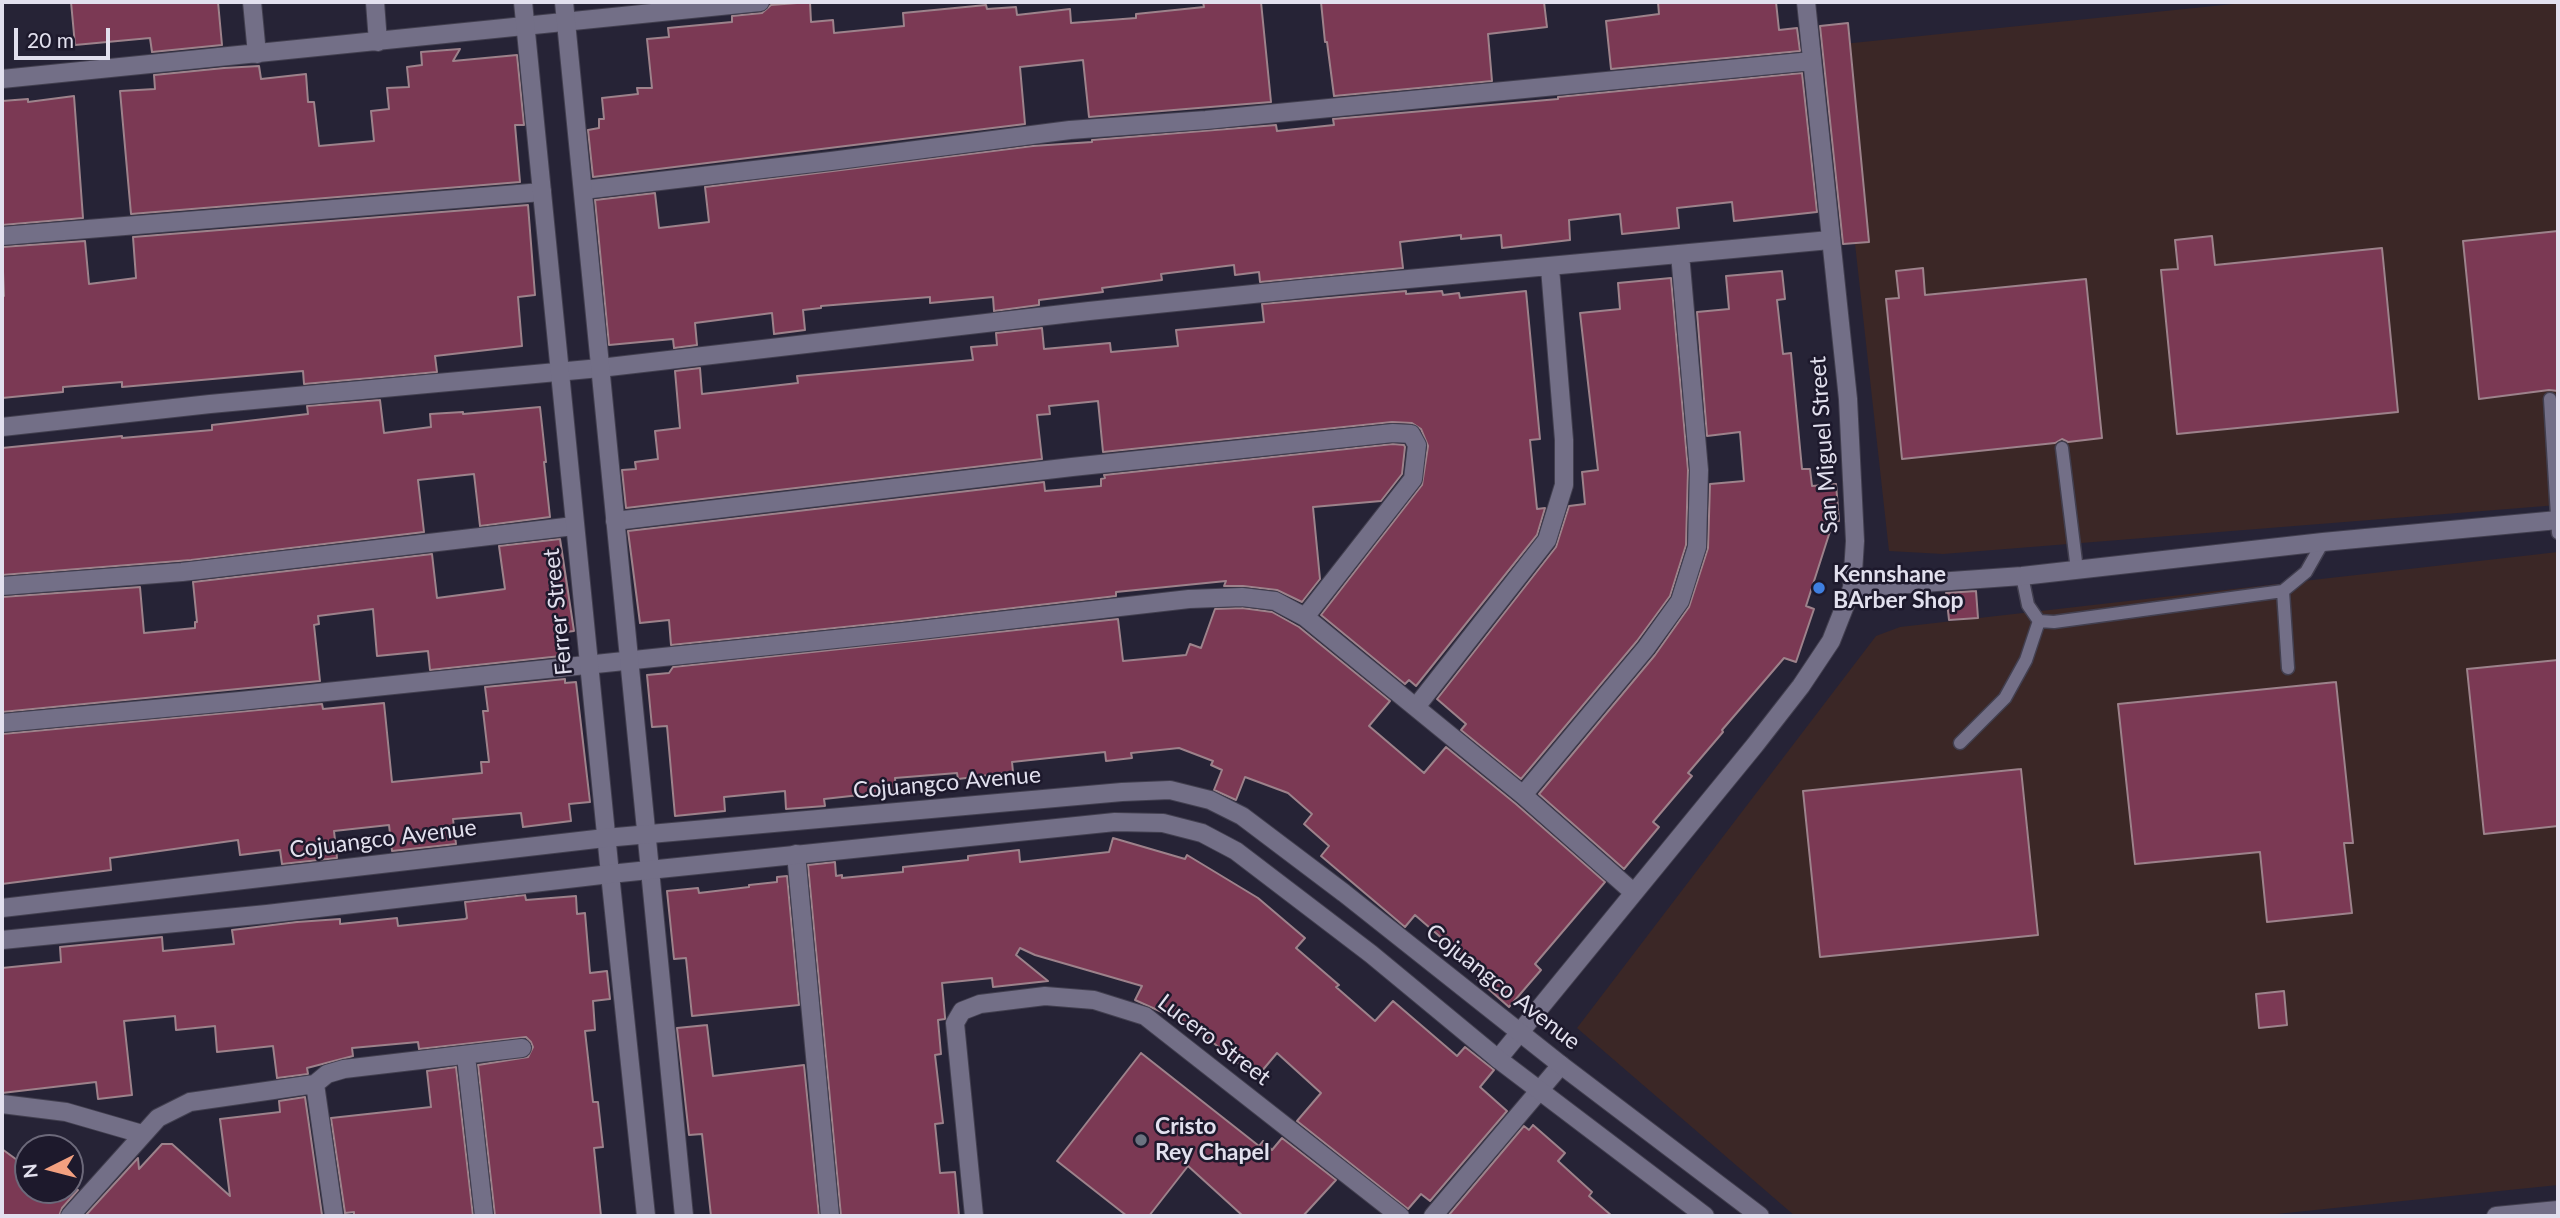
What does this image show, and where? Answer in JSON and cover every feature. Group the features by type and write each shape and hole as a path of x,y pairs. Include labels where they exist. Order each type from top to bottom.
{"street":[{"path":"252,2 257,54"},
{"path":"375,2 378,42"},
{"name":"Ferrer Street","path":"523,2 646,1216"},
{"path":"564,2 684,1216"},
{"path":"2,79 526,27 709,4 760,2"},
{"name":"San Miguel Street","path":"1497,1059 1801,687 1831,641 1852,588 1855,541 1848,399 1806,2"},
{"path":"583,190 831,162 1070,130 1220,119 1812,61"},
{"path":"2,236 542,192"},
{"path":"2,427 210,404 600,368 1311,288 1830,240"},
{"path":"1523,795 1646,648 1680,601 1697,547 1699,470 1680,254"},
{"path":"1416,707 1547,540 1564,485 1564,440 1550,268"},
{"path":"615,521 1099,464 1393,433 1411,434 1417,445 1413,479 1305,617"},
{"path":"1852,588 2022,576 2323,542 2558,524"},
{"path":"2,586 183,572 574,526"},
{"path":"2,723 903,632 1189,598 1242,597 1275,601 1305,617 1523,795 1633,892"},
{"name":"Cojuangco Avenue","path":"2,908 606,838 1170,790 1210,800 1242,816 1345,893 1561,1065 1760,1216"},
{"path":"2,940 1115,822 1163,823 1202,833 1247,859 1371,954 1497,1059 1705,1216"},
{"path":"796,855 830,1216"},
{"name":"Lucero Street","path":"974,1216 954,1023 962,1011 980,1004 1045,996 1094,1000 1145,1016 1400,1216"},
{"path":"70,1216 158,1118 190,1102 316,1084 327,1074 344,1069 522,1048"},
{"path":"466,1056 484,1216"},
{"path":"1433,1216 1561,1065"},
{"path":"316,1084 334,1216"},
{"path":"2,1104 66,1112 142,1134"},
{"path":"2496,1216 2558,1210"}],"lane":[{"path":"2550,399 2558,524"},
{"path":"2062,448 2077,570"},
{"path":"2039,621 2054,622 2283,591 2306,572 2323,542"},
{"path":"2022,576 2028,605 2039,621"},
{"path":"2283,591 2288,668"},
{"path":"1960,743 2005,698 2026,660 2039,621"}],"shaded area":[{"path":"2253,2 2558,2 2558,505 1943,554 1889,551 1833,45"},
{"path":"2558,552 2558,1185 2257,1216 1795,1216 1577,1028 1876,636 1900,627"}],"building":[{"path":"71,2 218,2 222,45 152,52 150,38 75,45"},
{"path":"810,2 811,22 833,20 834,33 904,26 903,13 986,5 987,9 1016,7 1017,15 1070,9 1071,23 1136,18 1136,14 1204,7 1203,2 1261,2 1271,102 1089,117 1083,60 1020,67 1025,124 593,177 588,130 599,128 599,119 604,119 602,98 638,94 637,88 652,88 647,39 669,37 668,28 732,22 732,16 762,13 771,5"},
{"path":"1321,2 1544,2 1547,27 1488,34 1492,81 1334,96"},
{"path":"1658,2 1776,2 1779,30 1797,28 1800,51 1611,69 1606,21 1659,14"},
{"path":"1848,23 1869,242 1843,244 1820,26"},
{"path":"460,49 453,61 517,55 524,125 515,125 520,182 131,214 120,91 155,89 154,75 224,68 259,66 261,79 306,74 308,102 314,102 319,146 374,141 371,111 389,109 387,88 409,87 407,67 422,65 421,52"},
{"path":"1802,73 1817,212 1734,221 1732,202 1677,208 1679,228 1622,234 1620,214 1569,220 1570,240 1502,248 1501,235 1461,239 1461,235 1400,242 1403,268 1260,282 1259,272 1235,275 1234,265 1161,274 1162,280 1102,288 1103,292 1039,300 1039,305 994,311 993,297 930,303 930,297 821,306 803,310 805,330 774,334 772,313 695,323 697,345 674,348 673,339 609,345 595,200 655,193 659,228 709,222 705,187 1033,146 1276,125 1277,131 1334,125 1333,119"},
{"path":"74,96 83,218 2,225 2,101 28,99 28,102"},
{"path":"528,205 535,295 518,297 522,346 435,356 437,372 304,384 303,371 122,387 122,382 63,387 63,392 2,398 2,247 85,241 89,284 136,278 133,237"},
{"path":"2558,231 2558,391 2479,399 2463,241"},
{"path":"2212,236 2215,265 2382,248 2398,412 2177,434 2161,270 2178,269 2175,240"},
{"path":"1923,268 1925,295 2086,279 2102,438 2068,442 2062,439 2055,443 1902,459 1886,299 1899,298 1896,271"},
{"path":"1782,271 1785,299 1777,300 1783,354 1791,353 1802,469 1810,469 1812,486 1836,484 1839,521 1833,522 1806,606 1814,609 1796,662 1784,658 1722,730 1688,773 1692,776 1653,822 1659,827 1624,869 1539,794 1655,655 1689,607 1708,548 1710,484 1744,481 1740,432 1707,436 1697,312 1729,309 1726,276"},
{"path":"1671,278 1688,470 1686,545 1670,596 1637,641 1521,779 1461,730 1466,724 1437,699 1556,547 1569,506 1585,504 1582,472 1598,470 1580,313 1620,309 1618,283"},
{"path":"1406,291 1406,294 1442,291 1443,295 1459,293 1460,298 1526,291 1540,439 1530,440 1537,509 1545,508 1537,535 1416,686 1409,680 1405,684 1321,615 1422,485 1428,446 1421,429 1412,423 1392,422 1103,452 1098,401 1049,406 1050,414 1037,415 1042,459 626,508 622,470 636,469 635,462 658,459 655,431 680,428 675,371 700,368 702,394 798,383 797,376 973,360 971,347 997,345 996,333 1042,328 1044,349 1110,343 1111,352 1178,346 1176,330 1264,322 1262,304"},
{"path":"380,400 384,433 431,427 430,414 540,407 550,517 480,526 474,474 418,480 424,532 191,560 2,575 2,448 212,430 212,425 308,414 307,406"},
{"path":"1393,444 1405,447 1402,474 1381,501 1313,507 1320,579 1302,602 1277,590 1224,586 1226,581 1116,592 1116,596 902,621 671,645 669,620 640,623 628,531 1044,482 1045,491 1101,486 1104,475"},
{"path":"560,539 574,631 558,633 561,656 430,670 428,651 377,656 373,609 318,616 319,624 314,625 320,681 2,712 2,597 140,587 144,633 195,628 197,622 193,582 432,554 437,598 505,589 499,546"},
{"path":"1976,591 1978,618 1949,620 1946,593"},
{"path":"1242,608 1272,612 1299,627 1390,701 1369,726 1424,773 1446,747 1605,882 1535,964 1541,970 1509,1007 1477,979 1482,973 1415,915 1405,927 1321,856 1329,846 1304,824 1312,814 1288,793 1245,777 1236,800 1214,790 1222,770 1211,765 1213,761 1179,748 1131,753 1132,758 1106,761 1105,752 1012,762 1013,772 958,779 957,773 895,778 896,791 824,799 825,806 786,809 785,791 724,797 725,811 675,816 667,726 652,727 647,675 669,673 673,667 1118,619 1123,661 1186,655 1190,644 1201,648 1215,609"},
{"path":"2558,660 2558,826 2484,834 2467,669"},
{"path":"565,679 565,683 576,682 590,802 569,804 571,821 523,827 521,813 453,819 456,844 392,851 389,825 334,831 337,858 282,864 280,850 240,855 238,840 110,858 111,870 2,884 2,734 322,704 323,709 384,703 392,782 482,773 481,762 489,762 483,711 488,711 485,687"},
{"path":"2336,682 2353,843 2344,843 2352,913 2267,922 2260,852 2135,864 2118,704"},
{"path":"2021,769 2038,935 1820,957 1803,791"},
{"path":"1113,838 1185,859 1187,855 1258,898 1305,938 1296,948 1375,1021 1393,1001 1457,1056 1465,1047 1494,1070 1480,1087 1507,1111 1430,1201 1421,1194 1408,1209 1297,1121 1321,1093 1277,1053 1256,1078 1193,1026 1135,1000 1142,986 1035,955 1020,948 1016,955 1048,981 993,987 992,978 942,983 945,1019 938,1020 941,1054 935,1055 943,1123 935,1124 940,1173 955,1172 959,1216 841,1216 808,865 835,862 836,876 842,875 842,878 903,872 903,867 968,860 968,856 1019,850 1020,862 1109,852"},
{"path":"787,876 799,1005 692,1016 686,958 674,959 667,891 698,888 699,893 749,887 777,882 777,877"},
{"path":"525,895 526,900 576,896 577,914 585,913 590,973 607,971 610,999 593,1001 595,1030 585,1031 593,1102 598,1102 603,1147 594,1148 601,1216 495,1216 478,1065 528,1057 533,1047 526,1037 419,1049 418,1042 352,1048 353,1056 307,1068 308,1074 277,1078 273,1046 217,1052 215,1026 176,1030 175,1016 124,1021 132,1095 98,1099 96,1082 2,1093 2,968 61,962 60,947 162,937 163,951 234,944 232,930 297,922 340,919 340,924 397,918 398,926 465,919 465,902"},
{"path":"2284,991 2287,1025 2259,1028 2256,994"},
{"path":"707,1025 713,1076 804,1065 819,1216 711,1216 702,1134 689,1135 677,1028"},
{"name":"Cristo Rey Chapel","path":"1141,1053 1259,1146 1263,1141 1272,1150 1282,1138 1336,1180 1303,1216 1243,1216 1188,1166 1149,1216 1127,1216 1057,1161"},
{"path":"456,1067 473,1216 354,1216 354,1212 345,1213 331,1118 431,1107 427,1071"},
{"path":"305,1097 322,1215 85,1216 138,1158 139,1169 162,1144 172,1144 230,1196 220,1119 280,1112 279,1101"},
{"path":"1533,1125 1565,1153 1558,1161 1592,1192 1589,1196 1612,1216 1448,1216 1524,1126 1529,1130"},
{"path":"2,1149 14,1158 14,1204 66,1204 59,1216 2,1216"}],"place":[{"name":"Kennshane BArber Shop","path":"1819,588"},
{"name":"Cristo Rey Chapel","path":"1141,1140"}]}
